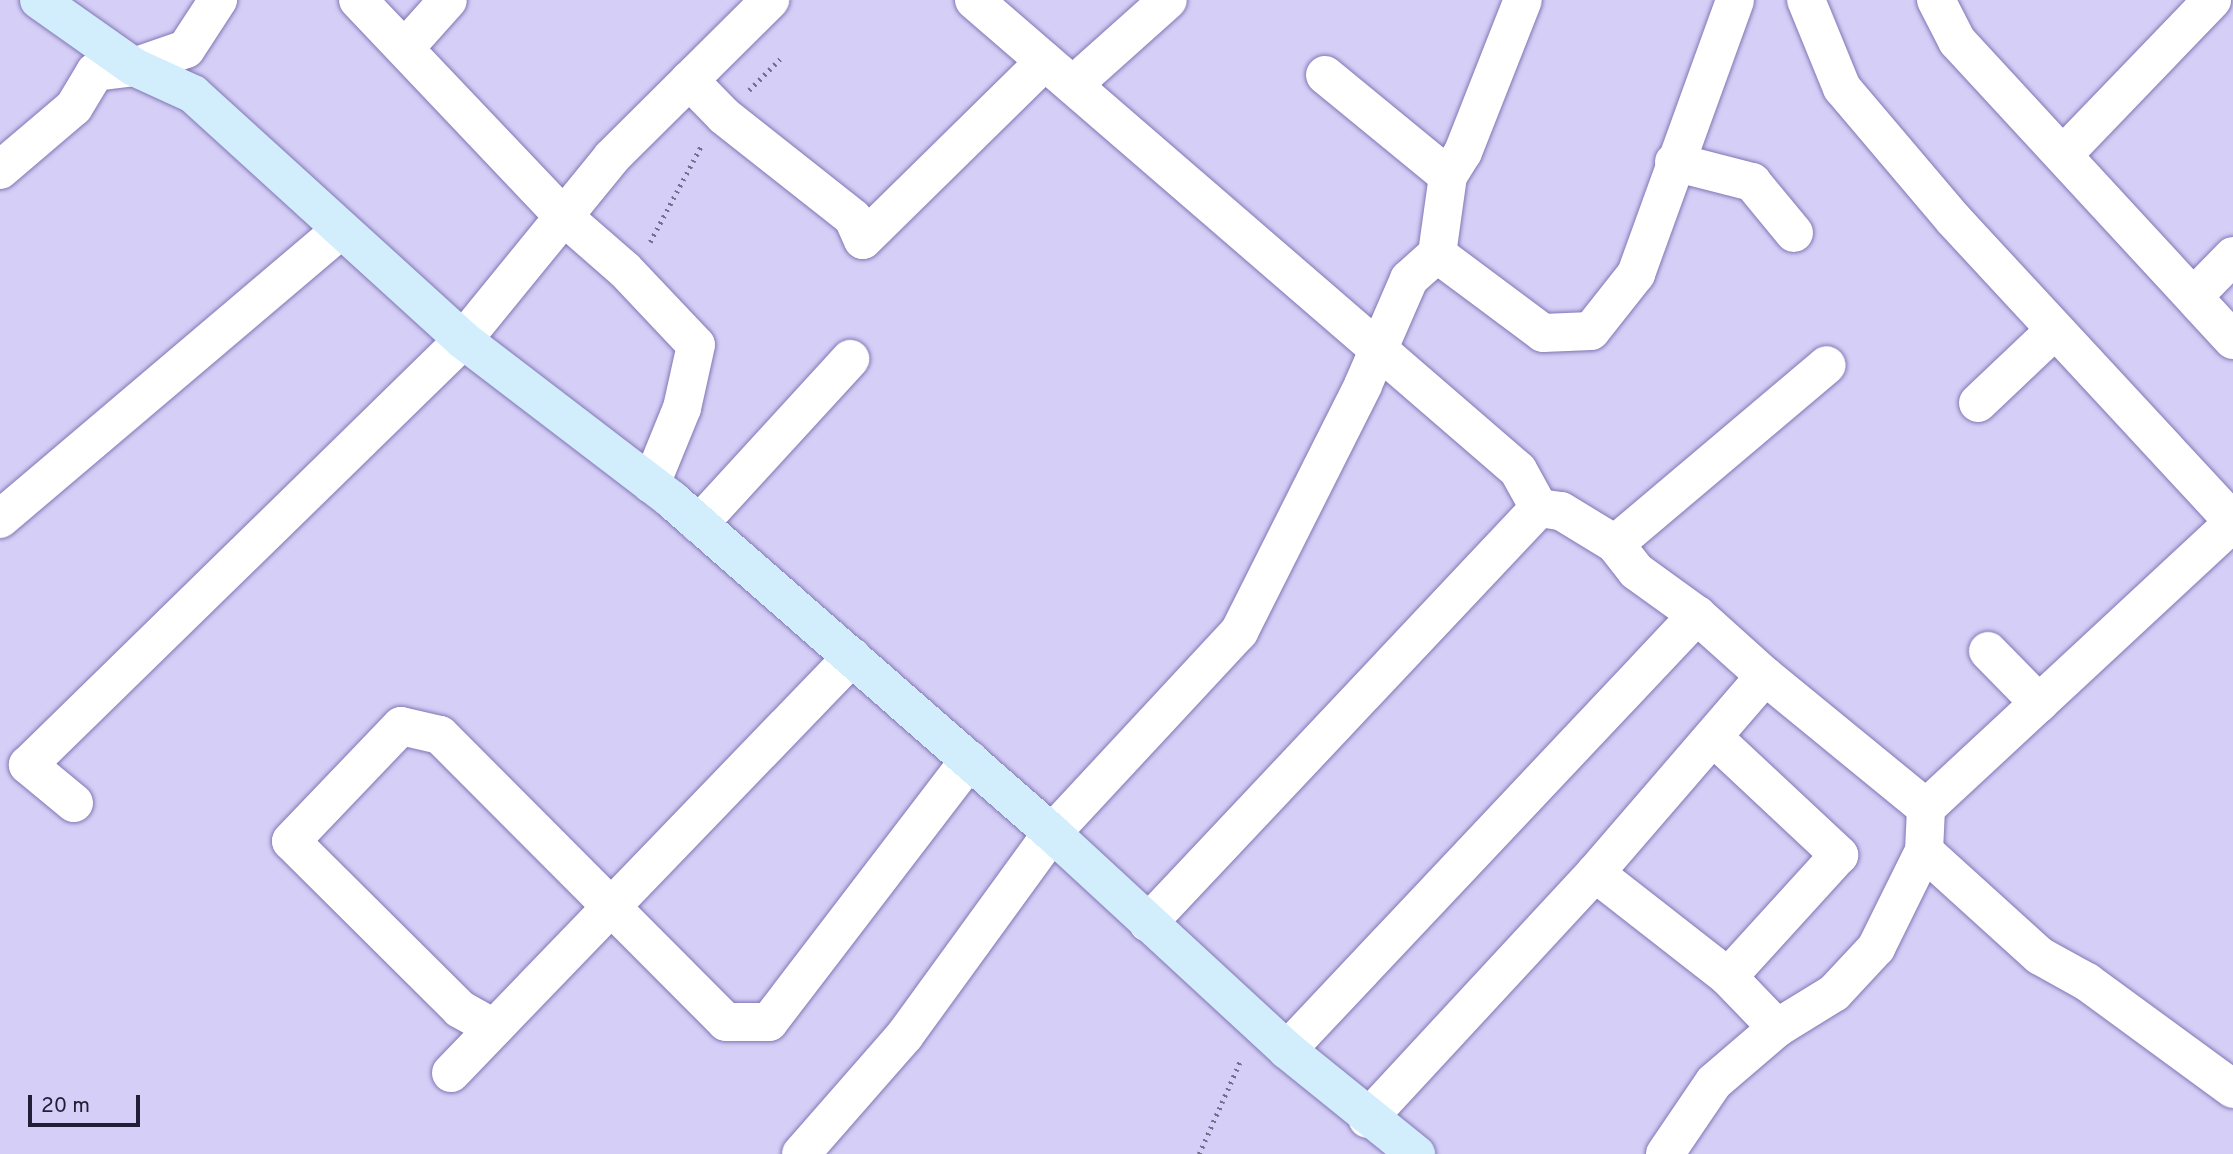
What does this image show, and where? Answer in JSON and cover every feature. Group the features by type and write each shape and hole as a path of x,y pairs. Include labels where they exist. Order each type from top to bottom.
{"street":[{"path":"39,0 134,67 193,94 463,340 699,524 1052,833 1275,1039 1367,1119 1416,1154"},
{"path":"0,170 74,107 95,72 134,67 186,49 218,0"},
{"path":"358,0 563,216 625,270 696,345 682,408 651,484"},
{"path":"405,48 448,0"},
{"path":"74,803 27,765 463,340 611,157 770,0"},
{"path":"974,0 1518,470 1539,508"},
{"path":"1073,85 1168,0"},
{"path":"801,1154 905,1035 1052,833 1239,632 1379,351 1409,279 1437,254 1448,176 1463,152 1522,0"},
{"path":"1437,254 1543,333 1591,331 1636,274 1674,162 1735,0"},
{"path":"1665,1154 1714,1082 1777,1028 1834,993 1876,948 1924,851 1926,808 2233,522 2054,331 1842,88 1806,0"},
{"path":"1936,0 1957,41 2233,340"},
{"path":"2063,155 2212,0"},
{"path":"690,80 724,117 853,218 863,240 1045,61"},
{"path":"1325,75 1448,176"},
{"path":"1674,162 1752,182 1794,233"},
{"path":"0,519 341,230"},
{"path":"2194,296 2233,256"},
{"path":"1978,403 2054,331"},
{"path":"699,524 850,359"},
{"path":"1615,544 1827,365"},
{"path":"1539,508 1561,511 1615,544 1636,571 1697,615 1765,676 1926,808"},
{"path":"1148,923 1539,508"},
{"path":"1275,1039 1697,615"},
{"path":"1988,651 2039,703"},
{"path":"451,1073 852,657"},
{"path":"1367,1119 1595,873 1765,676"},
{"path":"494,1028 460,1009 291,841 401,726 440,735 613,905 726,1022 769,1022 969,760"},
{"path":"1713,737 1839,855 1728,976"},
{"path":"1924,851 2040,956 2087,982 2233,1089"},
{"path":"1595,873 1728,976 1777,1028"}],"path":[{"path":"625,270 639,262 704,140 783,56"},
{"path":"1199,1154 1245,1050 1275,1039"}]}
